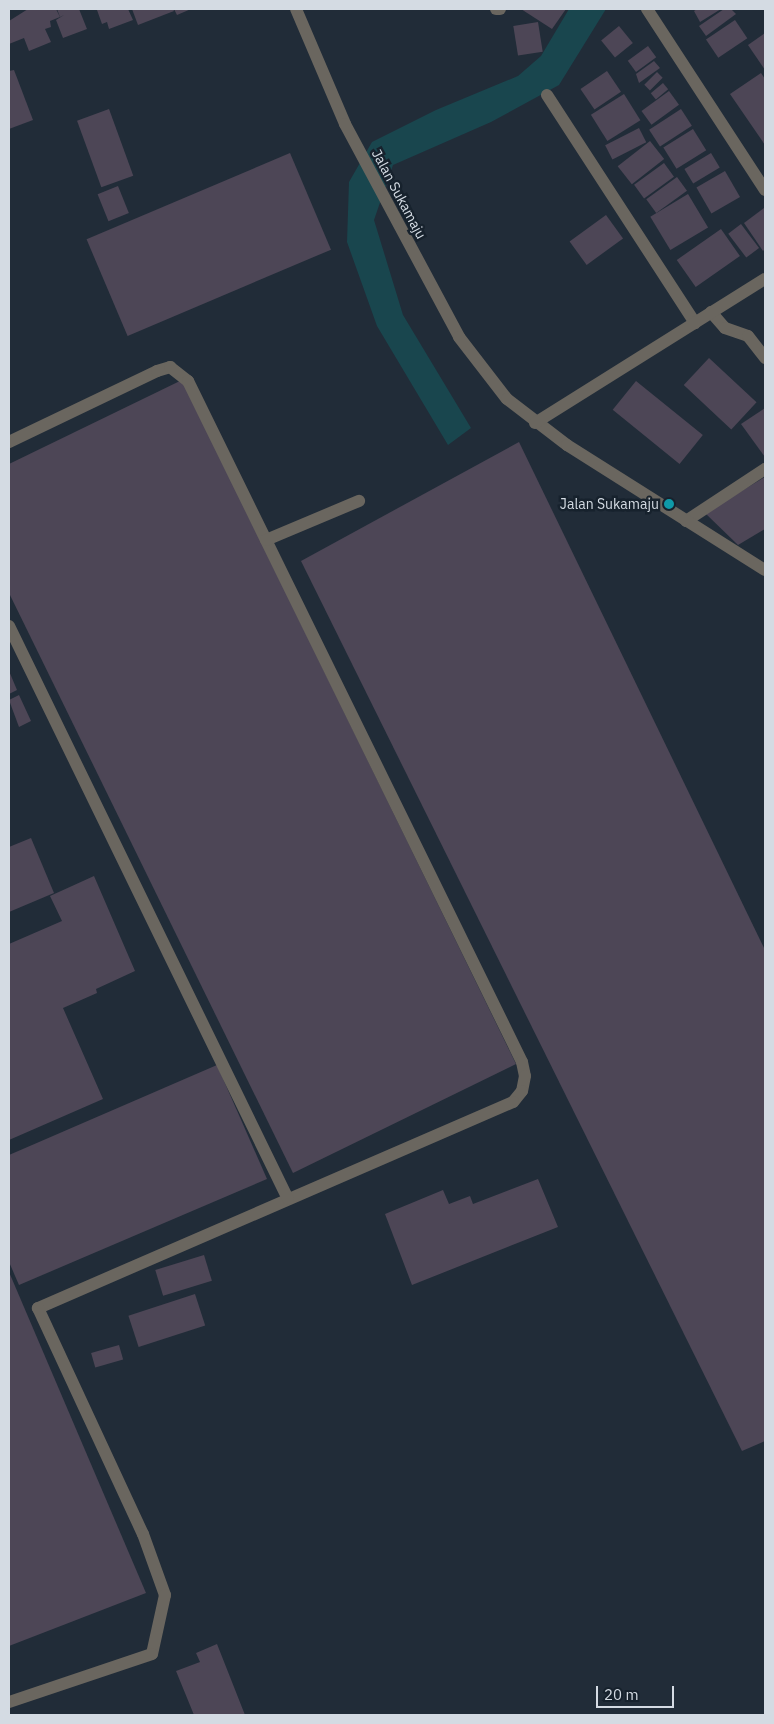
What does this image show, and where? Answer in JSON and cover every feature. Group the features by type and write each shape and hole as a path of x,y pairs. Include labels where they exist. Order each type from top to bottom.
{"street":[{"name":"Jalan Sukamaju","path":"296,9 354,141 459,337 507,399 535,423 765,570"},
{"path":"647,9 765,190"},
{"path":"547,95 695,323"},
{"path":"535,423 765,278"},
{"path":"711,312 725,328 748,336 765,358"},
{"path":"9,442 170,367 188,381 522,1062 526,1076 522,1091 513,1102 38,1308 143,1534 165,1595 152,1654 9,1702"},
{"path":"686,521 765,469"},
{"path":"266,540 359,501"},
{"path":"9,626 288,1199"}],"shaded area":[{"path":"569,9 606,9 559,85 491,122 393,165 374,220 403,315 471,428 448,445 377,326 347,242 349,182 372,142 436,110 518,76 541,56"}],"building":[{"path":"28,9 56,9 60,17 50,21 51,27 45,29 51,42 29,51 24,38 9,44 9,21"},
{"path":"57,9 79,9 87,29 63,38 56,20 64,15 60,17"},
{"path":"128,9 133,20 109,29 107,22 102,24 97,10"},
{"path":"132,9 173,9 174,11 138,25"},
{"path":"174,9 191,9 177,15"},
{"path":"521,9 566,9 552,29"},
{"path":"697,9 721,9 700,22 694,11"},
{"path":"724,9 731,9 736,14 706,36 699,26"},
{"path":"735,20 747,38 718,58 706,40"},
{"path":"538,22 543,52 518,56 513,26"},
{"path":"619,26 633,43 615,58 601,40"},
{"path":"765,33 765,70 748,45"},
{"path":"648,46 656,57 636,72 628,61"},
{"path":"654,61 660,68 639,83 636,74"},
{"path":"14,70 33,120 9,129 9,71"},
{"path":"607,71 621,92 594,110 580,89"},
{"path":"657,72 663,78 650,90 644,85"},
{"path":"761,73 765,79 765,145 730,94"},
{"path":"663,83 668,89 656,99 651,93"},
{"path":"669,91 679,105 651,125 641,111"},
{"path":"624,94 640,120 607,141 591,115"},
{"path":"109,109 133,176 101,187 77,121"},
{"path":"681,109 692,126 660,146 649,130"},
{"path":"639,128 646,142 612,160 605,145"},
{"path":"693,129 706,150 677,169 663,148"},
{"path":"650,141 664,159 632,184 618,166"},
{"path":"290,153 331,250 128,336 87,239"},
{"path":"711,153 720,168 693,184 684,169"},
{"path":"664,163 674,177 644,199 634,185"},
{"path":"725,171 740,197 711,213 696,188"},
{"path":"677,177 687,191 656,213 646,199"},
{"path":"118,186 129,213 108,221 98,194"},
{"path":"688,194 708,227 670,250 650,217"},
{"path":"764,208 765,249 763,251 744,223"},
{"path":"606,215 623,238 587,265 570,241"},
{"path":"741,224 759,248 746,258 728,234"},
{"path":"721,229 740,256 696,287 677,260"},
{"path":"709,358 757,402 731,429 684,385"},
{"path":"182,380 516,1064 293,1173 9,593 9,464"},
{"path":"636,381 703,435 680,464 613,410"},
{"path":"765,408 765,457 741,424"},
{"path":"519,442 765,950 765,1441 742,1451 301,561"},
{"path":"765,477 765,529 738,545 705,513"},
{"path":"9,671 17,690 9,694"},
{"path":"19,695 31,721 19,727 9,700"},
{"path":"31,838 54,893 9,912 9,847"},
{"path":"94,876 135,971 96,989 97,993 63,1008 103,1099 9,1140 9,944 62,921 50,896"},
{"path":"217,1065 267,1179 19,1285 9,1262 9,1155"},
{"path":"538,1179 558,1227 412,1285 385,1214 443,1190 449,1204 470,1196 473,1204"},
{"path":"204,1255 212,1281 163,1296 155,1270"},
{"path":"9,1272 146,1593 9,1646"},
{"path":"195,1294 205,1325 139,1347 128,1316"},
{"path":"119,1345 123,1359 95,1367 91,1353"},
{"path":"217,1644 245,1715 194,1715 176,1671 200,1662 196,1653"}],"place":[{"name":"Jalan Sukamaju","path":"669,504"}]}
